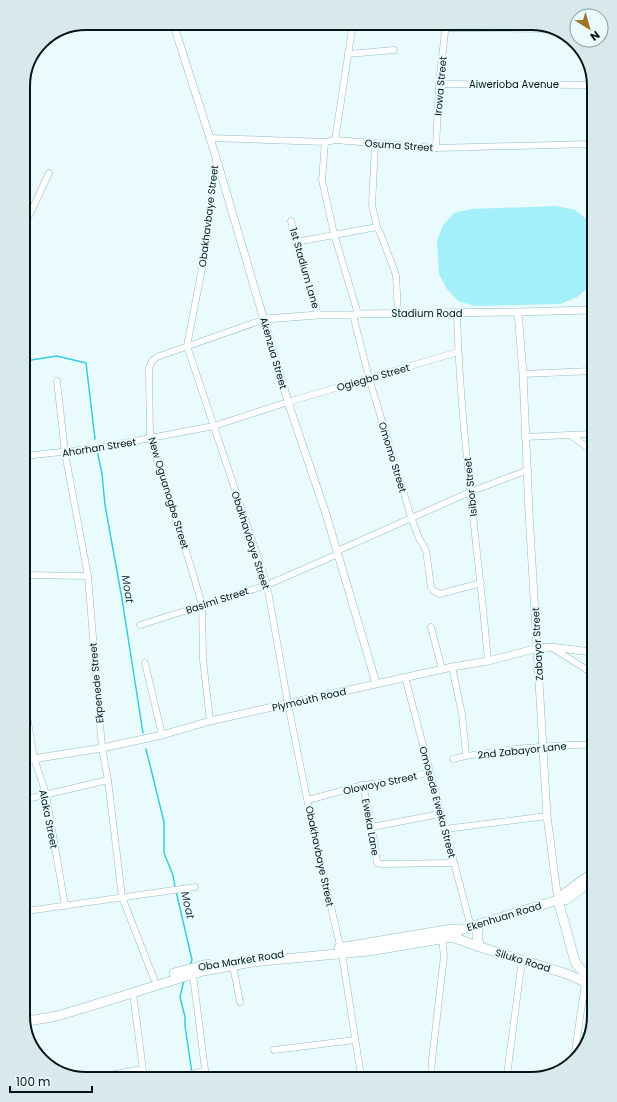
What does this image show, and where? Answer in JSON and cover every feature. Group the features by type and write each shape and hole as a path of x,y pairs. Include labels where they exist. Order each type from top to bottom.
{"main road":[{"name":"Ekenhuan Road","path":"558,900 563,894 587,876"},
{"name":"Ekenhuan Road","path":"452,937 460,930 558,900 567,900 587,885"},
{"name":"Zabayor Street","path":"558,900 575,962 582,972 587,974"},
{"path":"480,924 476,937 480,947"},
{"name":"Oba Market Road","path":"30,1021 57,1016 203,971 252,962 341,951 434,933 452,928 460,930"},
{"name":"Oba Market Road","path":"30,1015 54,1011 85,1003 135,987 154,979 202,965 252,956 341,951 369,952 452,937"},
{"name":"Siluko Road","path":"452,937 567,974 587,984"}],"street":[{"name":"Akenzua Street","path":"177,30 288,402 337,553 376,683"},
{"path":"335,140 352,30"},
{"name":"Irowa Street","path":"436,148 439,84 444,30"},
{"path":"348,54 394,50"},
{"name":"Aiwerioba Avenue","path":"439,84 587,85"},
{"name":"Osuma Street","path":"209,138 325,142 335,140 436,148 587,144"},
{"name":"Omomo Street","path":"325,142 322,180 334,234 356,315 369,378 412,518 419,538 426,550 431,587 434,591 440,594 481,583"},
{"path":"375,144 372,205 377,227 396,275 398,313"},
{"name":"Obakhavbaye Street","path":"216,158 205,253 187,346 267,585 288,704 322,871 341,951 360,1072"},
{"path":"30,214 49,173"},
{"name":"1st Stadium Lane","path":"291,222 318,315"},
{"path":"296,242 377,227"},
{"name":"Stadium Road","path":"264,319 318,315 587,310"},
{"name":"Zabayor Street","path":"518,312 523,374 525,437 538,648 542,746 547,816 558,900"},
{"name":"Isibor Street","path":"456,313 470,492 481,583 488,661"},
{"name":"New Oguanogbe Street","path":"210,721 204,660 202,605 150,439 149,368 152,361 156,357 264,319"},
{"name":"Ogiegbo Street","path":"288,402 458,352"},
{"path":"523,374 587,370"},
{"name":"Ekpenede Street","path":"57,381 65,453 88,576 102,748 108,780 122,897 154,979"},
{"name":"Ahorhan Street","path":"30,456 65,453 97,448 214,426 288,402"},
{"path":"525,437 587,434"},
{"path":"572,436 587,447"},
{"name":"Basimi Street","path":"140,625 267,585 470,492 528,470"},
{"path":"30,575 88,576"},
{"path":"431,627 442,669"},
{"path":"551,647 587,670"},
{"name":"Plymouth Road","path":"30,759 102,748 162,735 210,721 376,683 488,661 538,648 551,647 587,651"},
{"path":"145,663 162,735"},
{"path":"452,667 462,714 466,755"},
{"name":"Omosede Eweka Street","path":"405,677 470,927"},
{"name":"Alaka Street","path":"30,734 34,758 46,794 65,906"},
{"name":"2nd Zabayor Lane","path":"453,759 466,755 542,746 570,744 587,745"},
{"name":"Olowoyo Street","path":"308,800 363,786 397,781 429,772"},
{"path":"30,798 108,780"},
{"name":"Eweka Lane","path":"363,786 372,827 377,863 454,863"},
{"path":"372,827 440,814"},
{"path":"445,829 547,816"},
{"path":"30,910 195,887"},
{"path":"431,1072 444,956 442,939"},
{"path":"507,1072 522,960"},
{"path":"233,966 240,1002"},
{"path":"193,975 205,1072"},
{"path":"133,993 143,1072"},
{"path":"576,1049 587,995"},
{"path":"274,1050 355,1040"},
{"path":"126,1072 142,1069"}],"shaded area":[{"path":"556,206 575,210 587,220 587,289 577,297 560,304 475,306 458,301 447,289 439,274 437,241 443,225 454,213 471,209"}],"waterway":[{"name":"Moat","path":"30,360 57,356 86,363 95,439"},
{"name":"Moat","path":"97,450 143,733"},
{"name":"Moat","path":"146,749 164,822 164,853 173,875 175,887"},
{"name":"Moat","path":"176,891 192,960 190,965"},
{"path":"184,980 180,997 185,1017 192,1072"}]}
